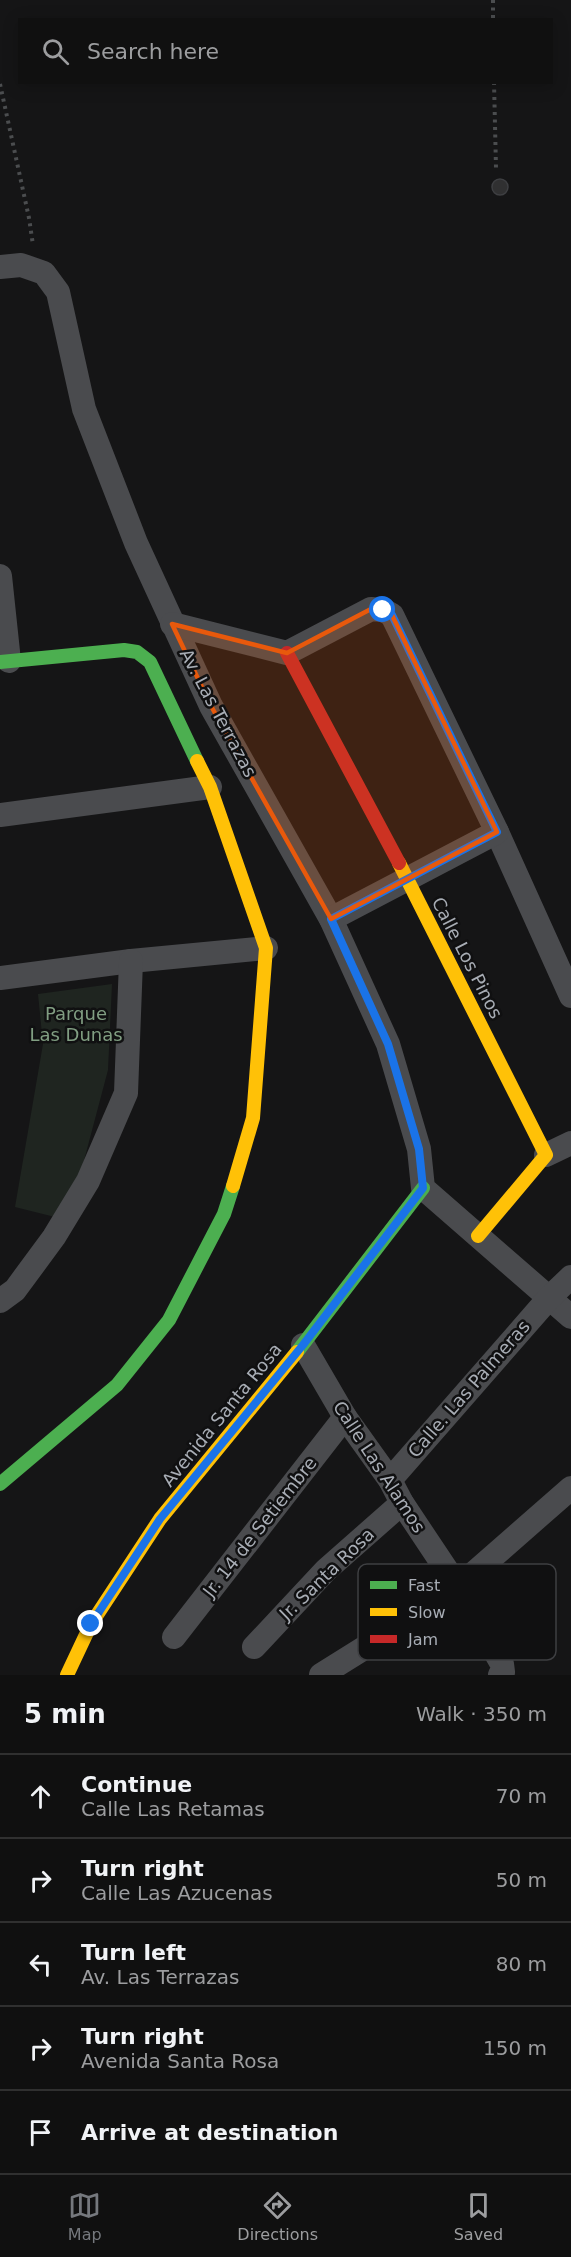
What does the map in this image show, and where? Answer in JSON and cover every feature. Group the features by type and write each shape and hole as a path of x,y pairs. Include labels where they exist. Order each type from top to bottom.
{"street":[{"path":"0,267 21,265 36,270"},
{"name":"Av. Las Terrazas","path":"36,270 44,273 58,292 84,409 136,543 172,624 212,706 331,919 388,1044 419,1149 423,1188"},
{"path":"0,576 4,662 124,650 137,652 150,662 210,787 266,948 254,1118 224,1214 169,1320 117,1385 0,1484"},
{"path":"172,624 287,653 371,609 383,610 392,615 497,832 571,996"},
{"name":"Calle Los Pinos","path":"287,653 407,879 546,1155"},
{"path":"0,815 210,787"},
{"path":"331,919 497,832"},
{"path":"0,978 131,961 266,948"},
{"path":"5,1290 54,1237 88,1181 126,1093 131,961"},
{"path":"478,1236 546,1155 571,1143"},
{"path":"423,1188 571,1317"},
{"name":"Avenida Santa Rosa","path":"67,1675 91,1624 160,1519 303,1345 423,1188"},
{"name":"Calle. Las Palmeras","path":"390,1480 549,1298 571,1277"},
{"name":"Calle Las Alamos","path":"303,1345 345,1417 390,1480 402,1503 443,1564"},
{"name":"Jr. 14 de Setiembre","path":"174,1637 345,1417"},
{"path":"474,1564 571,1488"},
{"name":"Jr. Santa Rosa","path":"254,1647 326,1570 402,1503"},
{"path":"321,1675 358,1652"},
{"name":"Calle Las Alamos","path":"500,1660 503,1672 500,1675"}],"path":[{"path":"493,0 493,18"},
{"path":"0,84 29,219 36,270"},
{"path":"494,84 496,168"}],"highlighted area":[{"path":"371,609 392,615 497,832 331,919 211,706 172,624 287,653"}],"green space":[{"name":"Parque Las Dunas","path":"112,984 108,1070 82,1168 55,1217 15,1207 43,1044 38,994"}],"building":[{"path":"497,179 503,179 508,187 506,193 497,195 492,190 492,184"}],"traffic: fast":[{"path":"0,662 124,650 137,652 150,662 197,761"},
{"path":"0,1484 117,1385 169,1320 224,1214 233,1186"},
{"path":"297,1352 423,1188"}],"traffic: slow":[{"path":"197,761 210,787 266,948 253,1118 233,1186"},
{"path":"399,863 546,1155 478,1236"},
{"path":"67,1675 91,1624 160,1519 297,1352"}],"traffic: jam":[{"path":"287,653 399,863"}],"route":[{"path":"91,1624 160,1519 303,1345 423,1188 419,1149 388,1044 331,919 497,832 392,615 383,610"}]}
